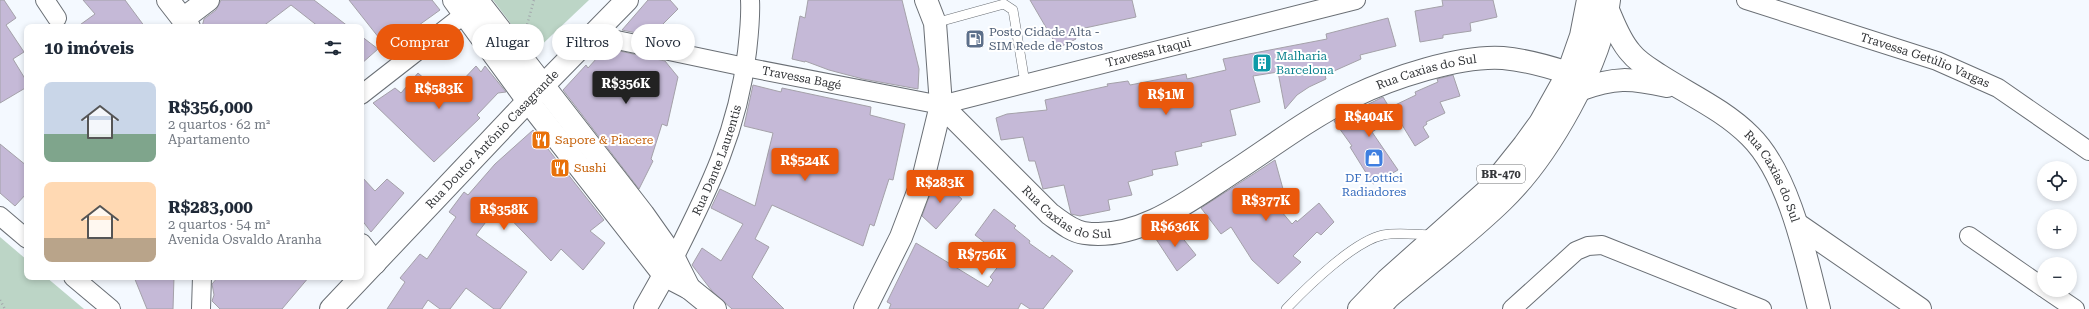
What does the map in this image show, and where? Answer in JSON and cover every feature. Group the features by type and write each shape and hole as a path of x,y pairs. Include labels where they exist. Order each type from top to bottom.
{"main road":[{"path":"168,0 186,23 208,0"},
{"name":"Rua Doutor Antônio Casagrande","path":"604,24 627,0"},
{"path":"864,309 901,237 923,179 941,104 935,23 926,0"},
{"name":"BR-470","path":"1378,309 1389,297 1503,201 1527,174 1550,141 1573,81 1588,0"},
{"path":"469,4 488,24"},
{"path":"469,4 528,101 669,267 689,288 715,309"},
{"name":"BR-470","path":"1359,309 1387,280 1488,190 1595,54 1609,5"},
{"name":"Rua Caxias do Sul","path":"1609,5 1618,33 1631,53 1648,67 1680,88 1725,114 1751,136 1772,166 1798,225 1920,309"},
{"name":"Rua Caxias do Sul","path":"941,104 1050,214 1064,225 1083,232 1103,234 1124,230 1143,224 1180,206 1300,128 1352,97 1376,87 1448,64 1490,58 1522,61 1573,81 1636,79 1680,88"},
{"path":"522,60 543,86 669,267"},
{"name":"Rua Doutor Antônio Casagrande","path":"364,274 568,60"},
{"path":"1798,225 1818,309"},
{"path":"364,249 375,263"},
{"name":"Rua Dante Laurentis","path":"645,309 669,267"},
{"name":"Rua Doutor Antônio Casagrande","path":"331,309 359,280"}],"street":[{"path":"45,0 57,18"},
{"name":"Rua Dante Laurentis","path":"669,267 721,158 735,119 745,67 751,14 750,0"},
{"name":"Travessa Itaqui","path":"941,104 1356,0"},
{"name":"Travessa Getúlio Vargas","path":"1746,0 1937,61 1998,88 2089,151"},
{"path":"364,92 469,4"},
{"name":"Travessa Bagé","path":"623,41 745,67 941,104"},
{"path":"0,216 24,236"},
{"path":"1969,236 2037,283"},
{"path":"1512,309 1576,251 1588,246 1602,245 1762,309"},
{"path":"77,280 111,309"},
{"path":"201,309 202,280"},
{"path":"2058,297 2075,309"}],"lane":[{"path":"935,23 1004,4 1013,10 1024,84"},
{"path":"1286,309 1313,281 1362,244 1374,238 1385,235 1438,235"}],"path":[{"path":"527,24 534,0"},
{"path":"0,300 6,309"}],"green space":[{"path":"493,0 589,0 564,24 552,24 552,35 544,43 544,24 511,24"},
{"path":"0,237 24,257 24,280 50,280 84,309 0,309"}],"building":[{"path":"0,0 4,0 16,18 6,25 24,52 13,59 24,77 24,89 0,103"},
{"path":"83,0 125,0 143,24 81,24 95,14"},
{"path":"221,0 314,0 345,24 315,24 291,5 266,24 203,24 204,19 216,10"},
{"path":"349,0 432,0 440,10 420,24 376,24 376,34"},
{"path":"648,0 670,0 678,9 663,24 631,24 631,32 623,30"},
{"path":"808,0 902,0 919,69 918,89 863,79 829,70 805,61 792,59 800,16 805,18"},
{"path":"1030,0 1132,0 1136,17 1071,31 1076,39 1058,48"},
{"path":"1442,0 1493,0 1497,17 1470,23 1471,31 1443,35 1443,38 1420,42 1415,11 1443,6"},
{"path":"1388,18 1396,46 1360,55 1361,59 1325,75 1326,79 1309,87 1297,95 1285,109 1278,72 1253,76 1260,102 1230,110 1236,135 1201,143 1202,146 1175,152 1178,165 1152,170 1153,175 1128,182 1132,195 1108,200 1110,210 1080,216 1071,214 1064,185 1043,189 1035,161 1029,161 1023,137 1001,140 996,118 1007,114 1047,110 1045,100 1108,86 1107,84 1128,81 1130,85 1186,74 1187,79 1226,70 1223,59 1327,39 1326,34"},
{"path":"364,38 376,47 376,51 364,61"},
{"path":"623,52 631,54 631,60 665,61 678,77 667,126 662,124 651,159 653,161 639,189 563,90 586,65 588,68 595,60 623,60"},
{"path":"476,66 481,72 485,66 506,92 498,93 477,115 480,118 434,162 373,103 395,88 401,93 418,73 446,98"},
{"path":"1453,75 1460,96 1440,102 1445,113 1426,122 1427,124 1423,127 1429,137 1415,146 1391,107 1416,95 1415,92 1438,82 1437,79"},
{"path":"753,85 781,92 782,88 871,107 870,115 905,124 893,180 889,179 874,226 870,224 863,246 772,205 755,239 769,247 752,277 784,309 732,309 712,291 692,265 702,248 721,261 743,224 711,208 720,189 755,206 773,133 744,126"},
{"path":"1383,97 1395,117 1372,132 1398,170 1373,184 1350,147 1352,146 1334,121"},
{"path":"533,130 604,220 590,231 605,243 583,270 561,249 551,261 498,206 476,235 527,272 500,309 494,309 466,288 450,309 440,309 428,300 422,309 387,309 405,282 400,278 420,254 427,259 456,217 449,212 464,192 468,195 495,164"},
{"path":"0,144 24,164 24,196 15,206 0,193"},
{"path":"1275,160 1283,189 1270,198 1292,224 1296,220 1297,222 1319,203 1334,222 1321,235 1317,232 1293,256 1301,262 1278,284 1252,260 1231,227 1221,234 1201,208"},
{"path":"936,178 962,199 936,229 922,216"},
{"path":"364,179 375,191 387,179 404,193 371,232 364,223"},
{"path":"994,209 1016,226 1014,228 1030,241 1029,243 1050,258 1052,255 1073,271 1043,309 1030,309 1021,303 1018,309 889,309 891,304 887,302 916,243 988,287 993,280 990,277 1003,260 996,255 998,253 975,235"},
{"path":"1173,226 1196,255 1177,271 1154,236"},
{"path":"135,280 174,280 173,309 147,309"},
{"path":"215,280 306,280 282,309 220,309 212,301 214,295 212,284"}],"place":[{"name":"Posto Cidade Alta - SIM Rede de Postos","path":"975,39"},
{"name":"Malharia Barcelona","path":"1262,63"},
{"name":"Sapore & Piacere","path":"541,140"},
{"name":"DF Lottici Radiadores","path":"1374,158"},
{"name":"Sushi","path":"560,168"}]}
